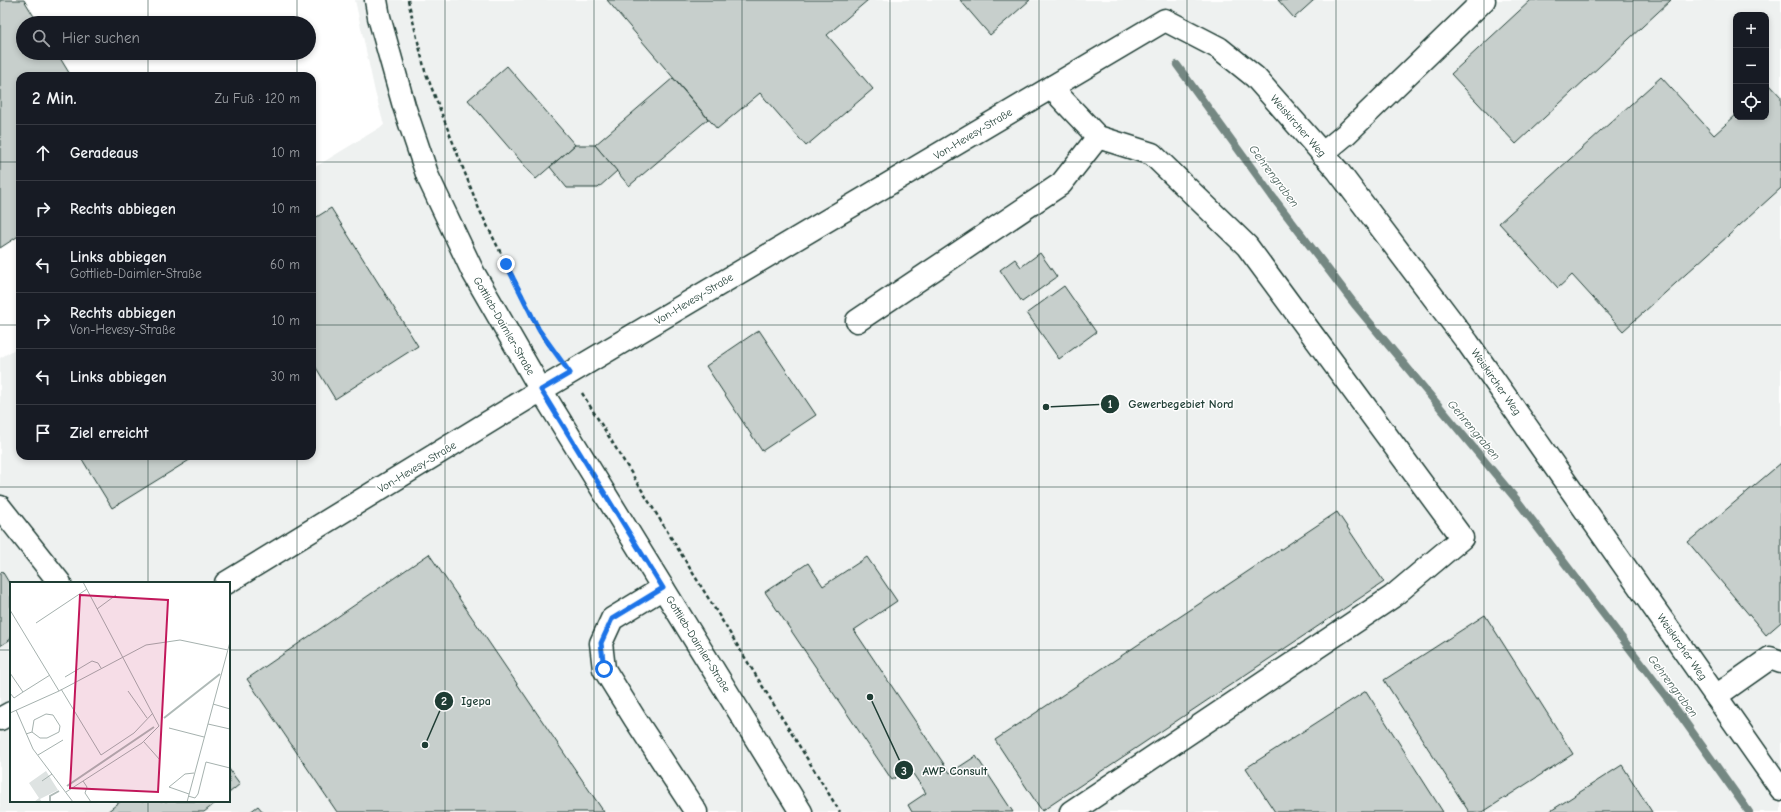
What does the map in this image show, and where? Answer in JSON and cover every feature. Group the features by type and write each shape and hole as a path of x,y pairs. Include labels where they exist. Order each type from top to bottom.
{"street":[{"name":"Gottlieb-Daimler-Straße","path":"376,0 379,17 404,106 428,177 472,272 541,390 801,812"},
{"path":"1322,154 1346,134 1484,0"},
{"name":"Von-Hevesy-Straße","path":"228,582 541,390 1165,20"},
{"name":"Weiskircher Weg","path":"1165,20 1219,48 1255,77 1338,171 1468,343 1781,789"},
{"path":"1054,86 1061,98 1098,137 1152,154 1246,246 1462,538 1392,597 1071,812"},
{"path":"857,321 1061,184 1098,137"},
{"path":"0,507 59,582"},
{"path":"663,588 612,619 601,643 604,669 696,812"},
{"path":"1716,696 1770,658 1781,662"},
{"path":"0,719 10,714"}],"path":[{"path":"408,0 425,71 479,209 539,330 570,373 840,812"}],"shaded area":[{"path":"355,0 1781,0 1781,812 0,812 0,358 16,348 16,460 316,460 316,167 384,125 375,92"}],"building":[{"path":"0,0 24,0 34,16 16,16 16,60 61,60 69,72 16,72 16,238 0,248"},
{"path":"607,0 868,0 827,35 873,89 806,146 760,93 717,129"},
{"path":"960,0 1030,0 990,35"},
{"path":"1278,0 1314,0 1294,18"},
{"path":"1531,0 1671,0 1516,144 1451,74"},
{"path":"507,66 575,145 536,179 468,100"},
{"path":"1661,77 1714,135 1733,118 1733,120 1769,120 1770,85 1781,97 1781,188 1623,331 1572,275 1558,288 1499,223"},
{"path":"673,78 708,119 629,186 595,145"},
{"path":"575,145 595,145 617,171 598,188 567,188 550,167"},
{"path":"331,208 418,346 335,399 316,368 316,217"},
{"path":"1040,253 1057,277 1022,302 1000,270 1015,259 1021,267"},
{"path":"1064,286 1096,332 1059,359 1027,313"},
{"path":"759,330 816,415 762,451 706,366"},
{"path":"82,460 190,460 112,508"},
{"path":"1781,463 1781,622 1766,635 1688,542"},
{"path":"1337,512 1384,582 1042,811 995,740"},
{"path":"429,554 604,812 337,812 247,679"},
{"path":"867,557 897,601 854,630 950,773 976,756 1013,812 912,812 908,805 926,793 909,768 892,780 765,592 808,563 823,586"},
{"path":"2,571 10,584 10,640 0,646 0,573"},
{"path":"1485,615 1573,754 1483,812 1469,812 1384,680"},
{"path":"1366,691 1443,812 1275,812 1246,768"},
{"path":"1622,765 1652,812 1549,812"},
{"path":"230,770 240,784 230,792"},
{"path":"120,802 217,802 204,812 107,812"},
{"path":"258,806 263,812 250,812"}],"waterway":[{"name":"Gehrengraben","path":"1177,65 1272,196 1356,306 1516,499 1678,712 1749,812"}],"place":[{"name":"Gewerbegebiet Nord","path":"1046,407"},
{"name":"AWP Consult","path":"870,697"},
{"name":"Igepa","path":"425,745"}],"route":[{"path":"506,264 539,330 570,373 541,390 663,588 612,619 601,643 604,669"}]}
